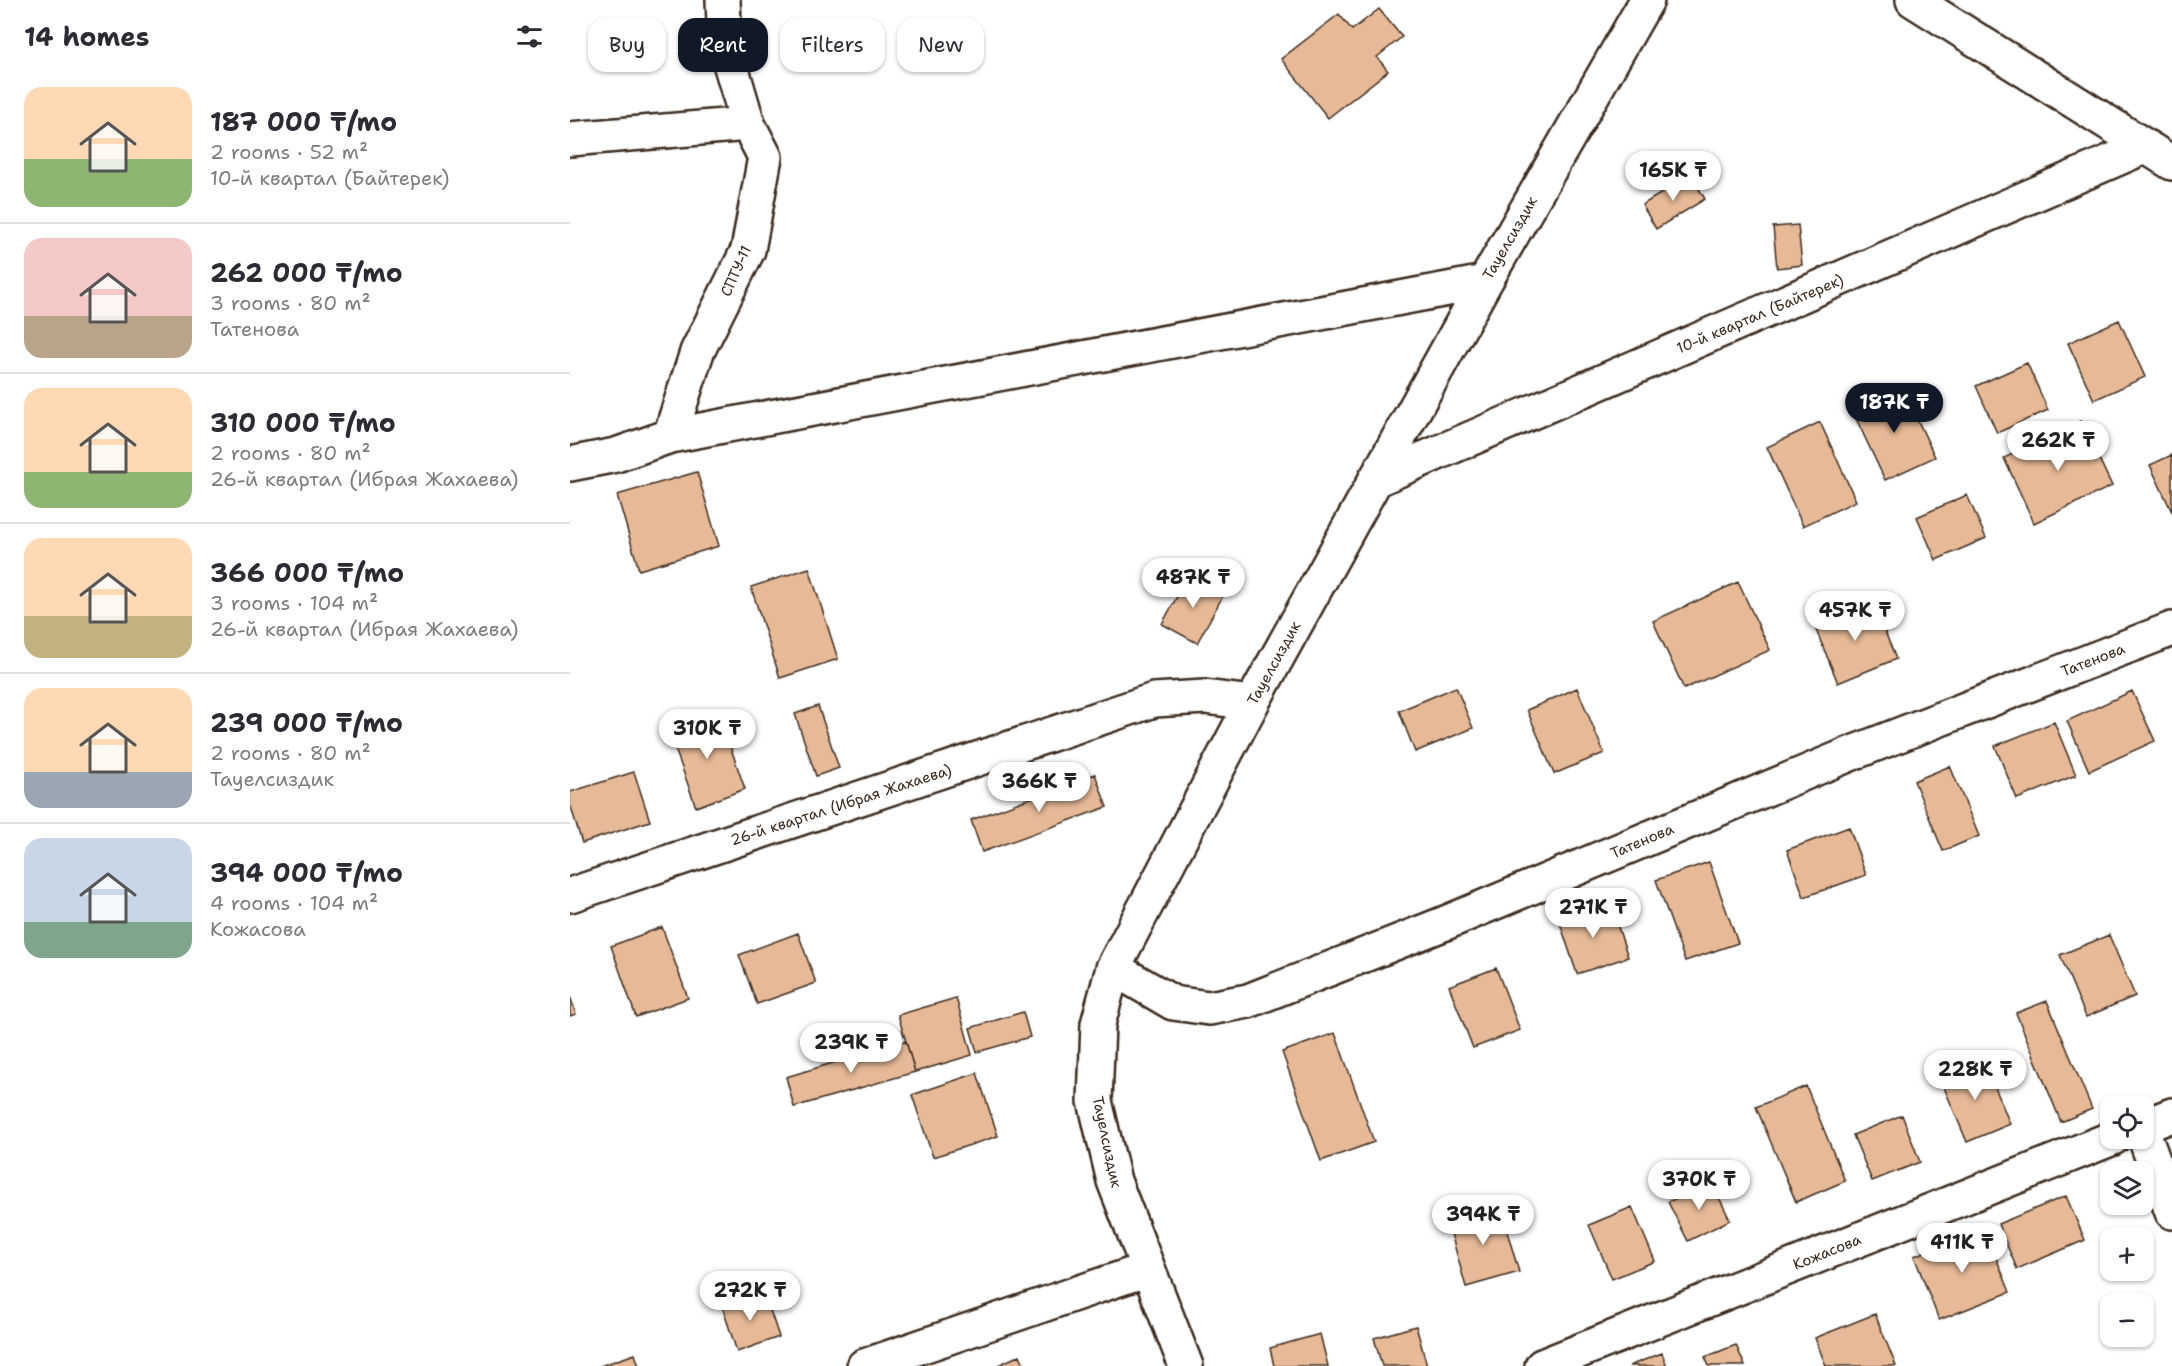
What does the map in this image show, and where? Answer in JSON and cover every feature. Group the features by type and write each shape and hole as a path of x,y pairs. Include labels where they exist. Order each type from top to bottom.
{"street":[{"name":"СПТУ-11","path":"670,436 697,352 748,250 765,157 748,124 725,46 723,0"},
{"name":"Тауелсиздик","path":"1186,1366 1114,1181 1095,1101 1098,1024 1113,968 1252,703 1375,480 1485,282 1647,0"},
{"path":"1913,0 2158,155"},
{"path":"570,139 748,124"},
{"name":"10-й квартал (Байтерек)","path":"1375,480 2158,155"},
{"path":"570,464 616,455 670,436 1485,282"},
{"name":"Татенова","path":"1113,968 1173,1003 1209,1008 1248,1000 1443,924 1850,754 2172,629"},
{"name":"26-й квартал (Ибрая Жахаева)","path":"570,895 1154,700 1205,697 1252,703"},
{"path":"2154,1122 2172,1115"},
{"name":"Кожасова","path":"1542,1366 2100,1143"},
{"path":"2149,1149 2172,1212"},
{"path":"864,1366 1148,1269"}],"building":[{"path":"1379,9 1402,37 1377,57 1388,71 1328,118 1281,59 1339,14 1352,30"},
{"path":"1691,175 1705,199 1656,229 1642,205"},
{"path":"1798,225 1802,265 1777,268 1773,227"},
{"path":"2119,320 2145,377 2094,400 2068,343"},
{"path":"2027,363 2048,410 1997,433 1976,386"},
{"path":"1902,387 1935,457 1885,480 1852,410"},
{"path":"2081,421 2112,486 2034,523 2004,458"},
{"path":"1820,422 1856,501 1803,526 1767,447"},
{"path":"2172,455 2172,512 2150,465"},
{"path":"697,472 719,546 639,570 617,495"},
{"path":"1967,495 1986,538 1936,560 1917,517"},
{"path":"809,568 838,659 780,678 751,587"},
{"path":"1189,575 1224,594 1197,643 1162,624"},
{"path":"1738,582 1770,650 1684,689 1653,621"},
{"path":"1873,602 1896,659 1838,683 1814,625"},
{"path":"1456,687 1473,728 1415,752 1399,711"},
{"path":"1577,688 1604,753 1554,774 1527,710"},
{"path":"2132,691 2155,741 2089,771 2067,721"},
{"path":"818,706 839,768 816,776 795,714"},
{"path":"719,714 745,789 696,807 669,732"},
{"path":"2054,722 2076,775 2017,799 1995,746"},
{"path":"1950,766 1979,836 1943,851 1914,781"},
{"path":"634,772 650,821 582,843 570,804 570,792"},
{"path":"1095,774 1107,807 982,852 971,820"},
{"path":"1849,827 1866,875 1804,897 1787,850"},
{"path":"1709,862 1738,943 1685,961 1656,880"},
{"path":"1610,903 1628,957 1577,974 1559,920"},
{"path":"662,927 688,998 636,1017 611,946"},
{"path":"798,933 816,983 757,1004 739,955"},
{"path":"2109,935 2135,996 2086,1017 2060,955"},
{"path":"1496,968 1520,1030 1473,1048 1449,986"},
{"path":"570,996 576,1014 570,1016"},
{"path":"956,998 972,1055 915,1072 898,1015"},
{"path":"2047,1001 2092,1109 2061,1122 2016,1013"},
{"path":"1023,1012 1030,1037 977,1052 970,1028"},
{"path":"1335,1033 1374,1142 1321,1161 1282,1052"},
{"path":"906,1041 915,1072 794,1107 786,1077"},
{"path":"1984,1060 2010,1124 1967,1142 1940,1078"},
{"path":"977,1073 998,1136 933,1157 912,1095"},
{"path":"1806,1086 1845,1181 1796,1202 1756,1107"},
{"path":"1902,1115 1920,1162 1872,1181 1853,1135"},
{"path":"1711,1181 1730,1220 1688,1241 1668,1202"},
{"path":"2066,1196 2085,1240 2017,1269 1998,1224"},
{"path":"1499,1204 1519,1272 1466,1287 1447,1219"},
{"path":"1632,1207 1655,1261 1612,1279 1589,1225"},
{"path":"1984,1228 2010,1292 1939,1320 1914,1256"},
{"path":"764,1292 779,1337 737,1352 722,1306"},
{"path":"1875,1314 1896,1366 1826,1366 1815,1338"},
{"path":"1416,1326 1427,1366 1382,1366 1374,1338"},
{"path":"1320,1334 1328,1366 1274,1366 1270,1348"},
{"path":"1736,1345 1745,1366 1709,1366 1705,1357"},
{"path":"1662,1353 1667,1366 1629,1366"},
{"path":"635,1354 639,1366 600,1366"},
{"path":"1020,1355 1025,1366 996,1366"}]}
